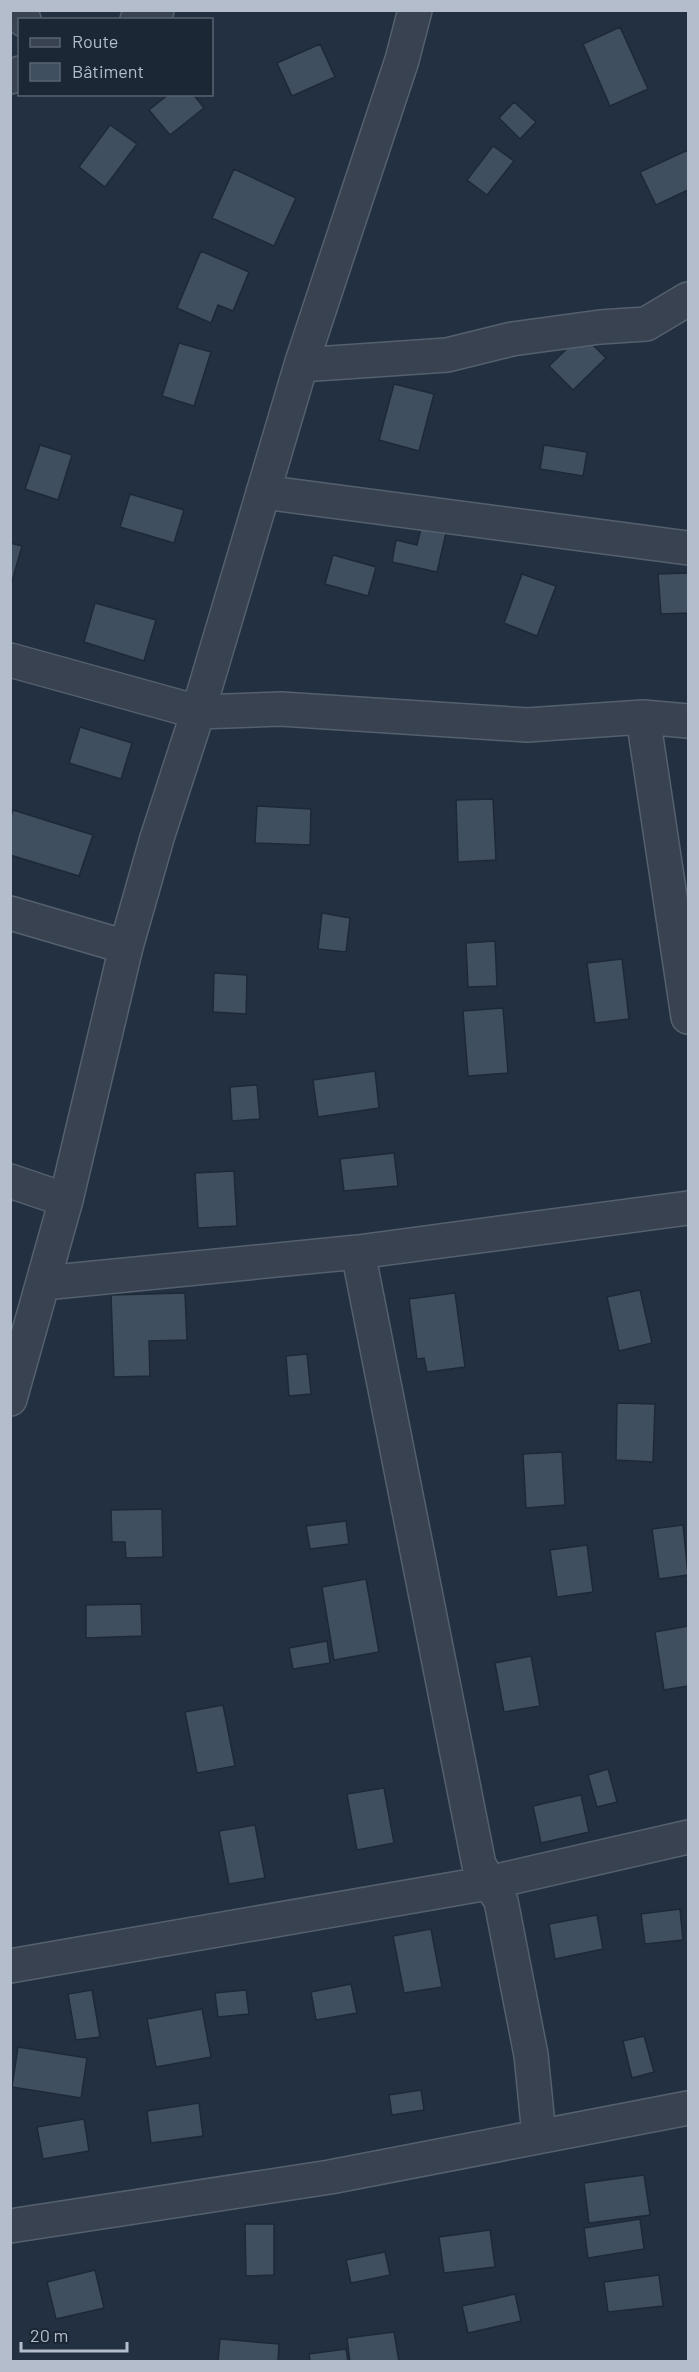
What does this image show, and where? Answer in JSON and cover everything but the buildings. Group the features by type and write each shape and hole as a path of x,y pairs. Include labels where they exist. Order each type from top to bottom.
{"street":[{"path":"141,18 157,10"},
{"path":"10,1399 66,1200 126,947 157,838 198,712 301,365 402,60 414,10"},
{"path":"301,365 447,355 512,339 600,327 646,324 688,299"},
{"path":"263,492 688,548"},
{"path":"10,660 198,712 281,709 527,725 643,717 688,720"},
{"path":"643,717 688,1017"},
{"path":"10,913 126,947"},
{"path":"10,1181 66,1200"},
{"path":"44,1282 358,1252 688,1208"},
{"path":"358,1252 479,1865 501,1901 531,2055 539,2135"},
{"path":"10,1966 488,1883 688,1837"},
{"path":"10,2226 330,2177 688,2108"}]}
